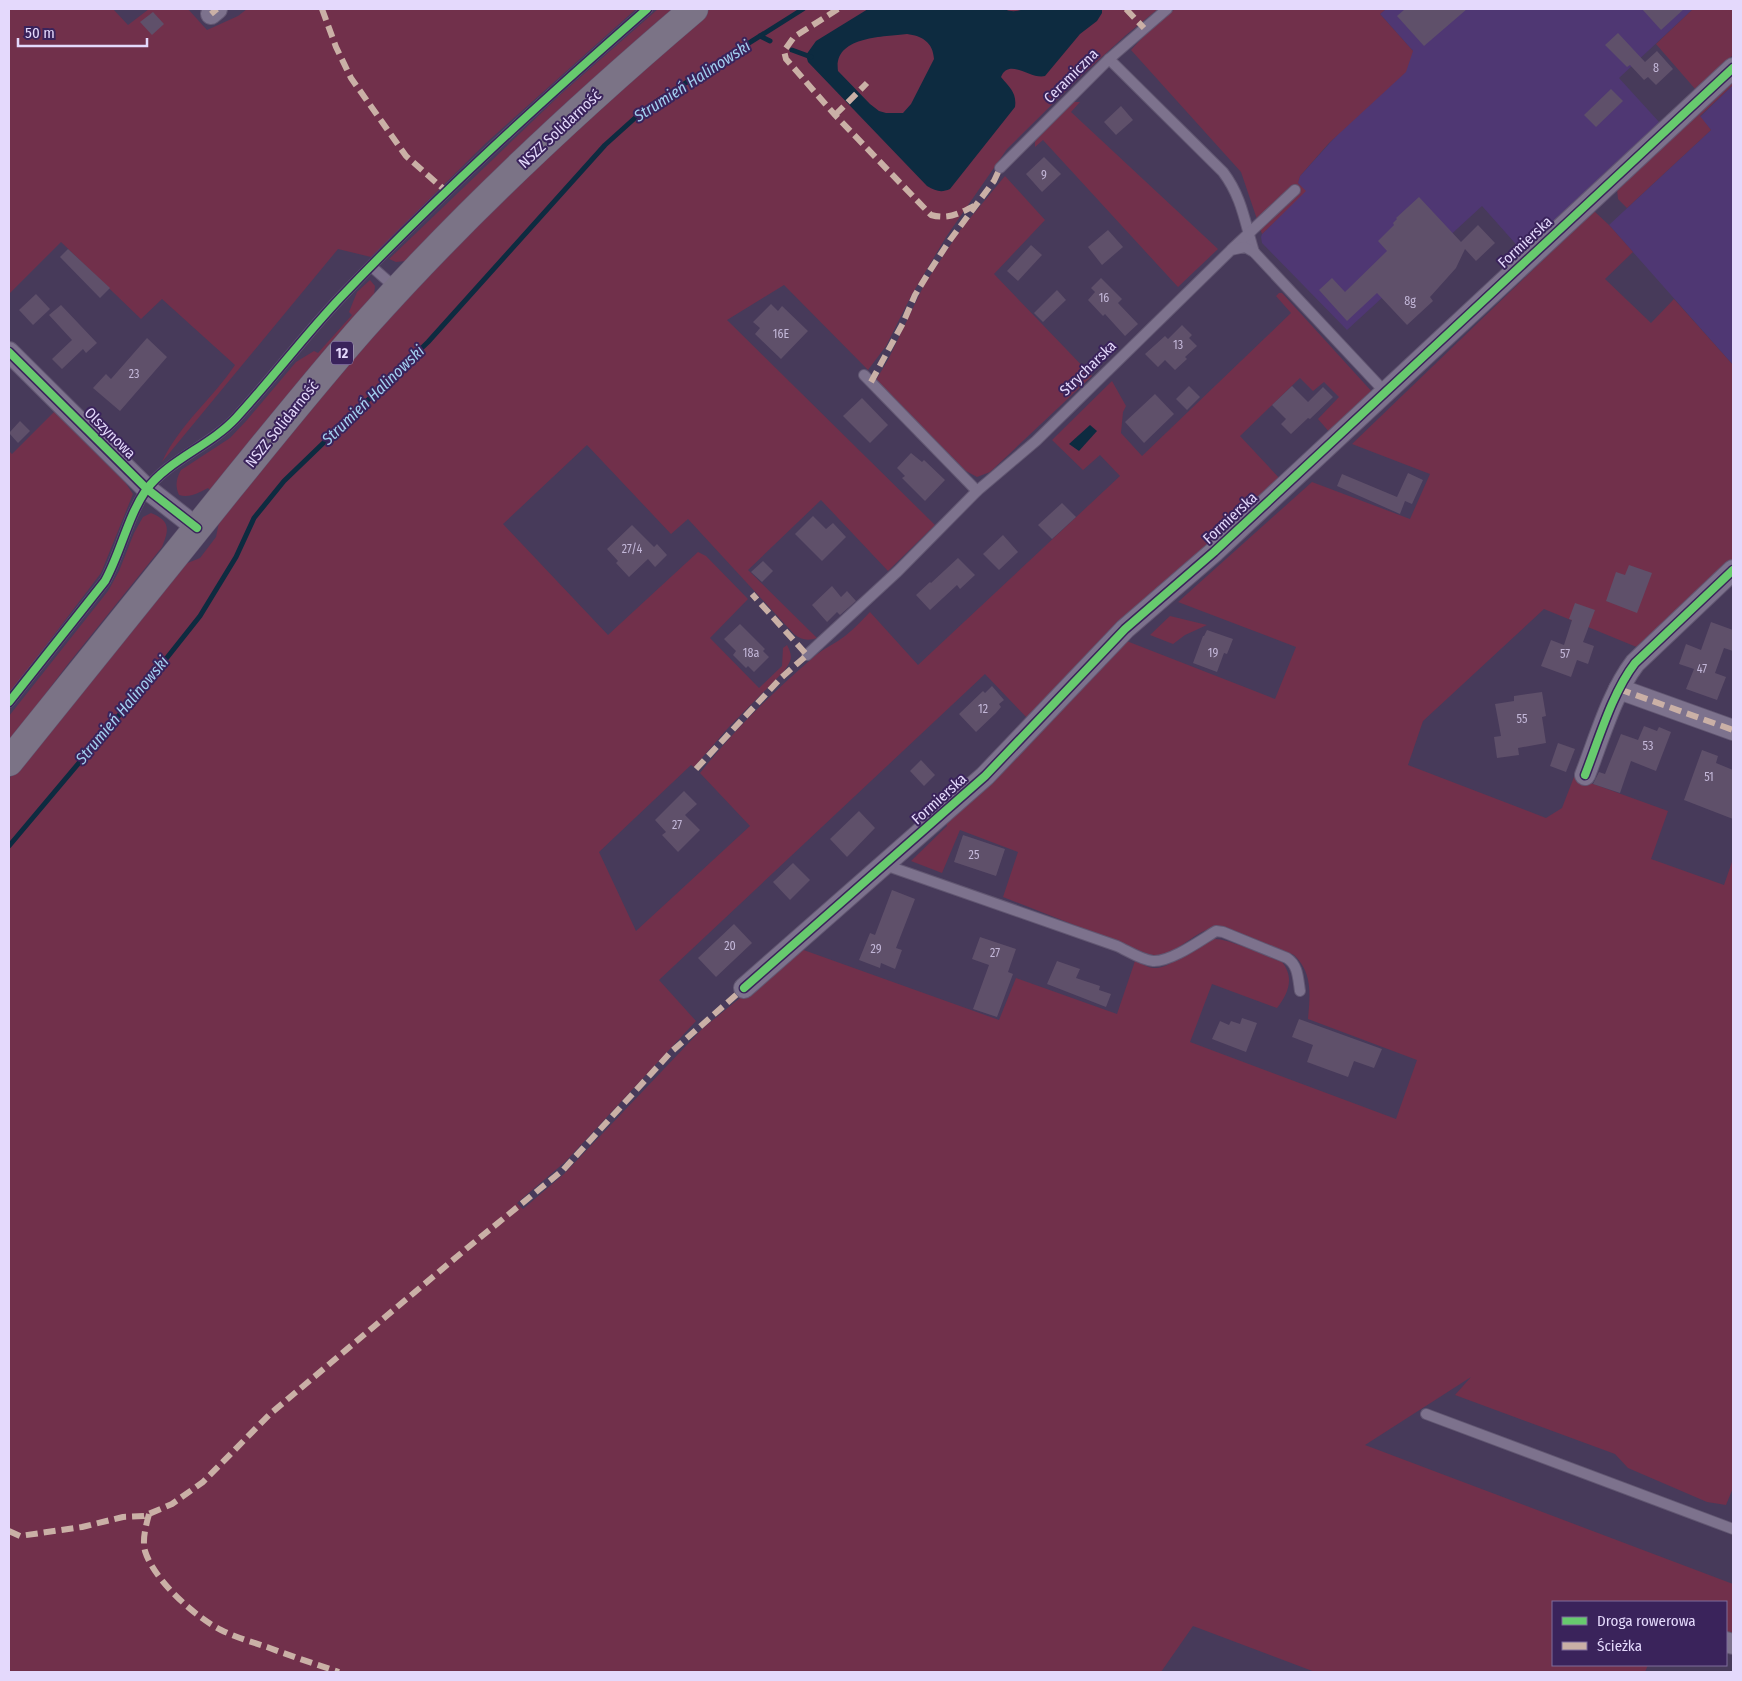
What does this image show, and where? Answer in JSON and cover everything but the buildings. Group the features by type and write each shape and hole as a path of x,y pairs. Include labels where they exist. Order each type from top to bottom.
{"main road":[{"name":"NSZZ Solidarność","path":"9,762 311,388 398,290 498,188 564,125 694,9"}],"street":[{"name":"Formierska","path":"744,988 985,776 1125,629 1221,545 1733,68"},
{"name":"Olszynowa","path":"9,352 147,490 197,528"},
{"path":"1585,775 1618,689 1635,663 1733,570"},
{"path":"1618,689 1733,730"}],"lane":[{"path":"9,702 105,581 112,568 133,513 147,490 165,471 201,448 228,426 341,298 372,267 467,173 577,70 647,9"},
{"name":"Ceramiczna","path":"1000,168 1109,59 1167,9"},
{"path":"1109,59 1223,172 1238,196 1254,252"},
{"name":"Strycharska","path":"807,655 898,571 978,491 1036,441 1295,190"},
{"path":"1231,250 1245,248 1254,252 1385,392"},
{"path":"372,267 398,290"},
{"path":"864,375 978,491"},
{"path":"885,865 1117,946 1153,961 1166,960 1216,931 1223,932 1293,962 1300,991"},
{"path":"1426,1414 1733,1529"}],"shaded area":[{"path":"9,9 113,9 128,25 149,9 188,9 207,30 238,16 247,9 636,9 486,143 371,257 338,249 162,462 177,436 235,365 162,299 141,319 61,242 9,294"},
{"path":"658,9 680,9 406,261 396,262 389,259 561,94"},
{"path":"710,9 1158,9 1081,76 1007,149 946,237 911,296 886,346 868,370 784,285 727,320 935,525 888,571 821,500 748,570 817,638 799,638 794,634 688,519 671,534 587,445 503,524 608,635 698,552 706,556 748,599 710,638 759,688 782,666 783,648 787,645 791,655 784,671 728,728 694,767 691,765 599,852 636,931 750,826 700,773 755,711 816,655 842,639 870,612 918,665 1120,476 1100,455 1083,470 1052,440 1112,381 1126,406 1123,412 1121,433 1142,456 1291,313 1276,296 1282,293 1374,394 1331,434 1318,419 1339,397 1324,382 1313,391 1300,378 1240,436 1281,480 1029,720 985,674 659,980 696,1021 565,1162 517,1203 523,1209 564,1174 702,1029 798,948 999,1020 1016,978 1117,1014 1135,961 1152,968 1161,967 1209,940 1216,939 1230,942 1282,962 1286,968 1289,980 1287,992 1277,1008 1212,984 1190,1042 1396,1119 1417,1060 1308,1019 1309,985 1304,969 1294,955 1225,927 1205,931 1169,952 1155,955 1148,954 1003,897 1018,852 960,830 942,873 911,861 947,826 945,821 1124,640 1275,699 1296,647 1178,602 1312,482 1410,519 1430,474 1352,444 1594,211 1633,252 1605,279 1651,323 1674,299 1733,365 1733,559 1639,648 1544,609 1423,721 1408,765 1546,818 1562,808 1574,777 1668,811 1651,859 1724,885 1733,859 1733,1488 1726,1505 1707,1502 1628,1468 1615,1454 1455,1395 1471,1377 1365,1445 1733,1584 1733,1636 1727,1633 1727,1601 1552,1601 1552,1666 1648,1666 1645,1672 1315,1672 1193,1626 1161,1672 9,1672 9,779 185,564 200,558 216,537 219,522 343,372 407,299 501,198 619,88"},
{"path":"1175,9 1386,9 1380,14 1413,51 1406,72 1329,143 1300,176 1298,183 1306,191 1262,234 1241,172 1131,50 1154,25"},
{"path":"1386,9 1693,9 1619,78 1660,123 1522,251 1482,206 1347,330 1262,243 1261,237 1305,191 1297,183 1300,176 1413,51 1380,14"},
{"path":"1693,9 1733,9 1733,55 1696,90 1656,44"},
{"path":"1733,77 1733,85 1700,116 1711,130 1627,208 1618,199 1617,189"},
{"path":"1733,85 1733,365 1609,225 1711,130 1700,117"},
{"path":"1072,102 1080,102 1071,112 1218,249 1178,287 1043,140 1035,147 1035,142 1039,136"},
{"path":"1005,176 1045,220 994,274 1092,376 990,472 977,477 966,471 876,380 889,358 924,285 961,229"},
{"path":"370,280 375,286 374,296 302,378 210,490 208,488 190,495 179,495 177,482 181,470 230,438 296,362 314,351 318,353 352,315 349,312 357,292"},
{"path":"56,410 121,476 133,494 101,573 9,694 9,451 12,454"},
{"path":"151,513 162,519 167,527 162,547 68,664 9,742 9,716 108,591 119,571 134,533 143,517"},
{"path":"1170,616 1207,625 1185,635 1173,644 1150,635"}],"water":[{"path":"868,9 1004,9 1018,11 1024,9 1102,9 1102,13 1097,21 1080,34 1045,76 1033,75 1015,69 1005,71 1001,77 1014,94 1015,107 950,189 944,191 927,186 808,62 806,55 816,41","holes":["912,35 922,38 929,44 934,59 911,104 903,113 879,111 838,71 839,59 843,51 862,40 885,36"]},
{"path":"1090,425 1097,431 1079,451 1069,444"}],"waterway":[{"name":"Strumień Halinowski","path":"9,846 158,669 200,616 236,557 254,518 284,481 428,342 605,145 657,101 803,9"},
{"path":"760,36 770,41"},
{"path":"792,50 811,57"}],"marked path":[{"path":"211,14 217,9"},
{"path":"322,9 336,47 351,78 406,156 447,192"},
{"path":"838,9 794,37 784,51 786,59 835,115 931,215 949,216 976,205"},
{"path":"1126,9 1144,28"},
{"path":"835,115 867,83"},
{"path":"871,382 903,323 915,295 950,240 994,181 1000,168"},
{"path":"696,769 781,678 807,655 752,594"},
{"path":"1619,689 1733,730"},
{"path":"9,1531 20,1536 82,1527 123,1517 144,1516 172,1504 203,1482 270,1414 563,1170 671,1052 744,988"},
{"path":"149,1514 144,1546 150,1562 166,1585 199,1616 226,1633 339,1672"}],"cycle path":[{"path":"9,702 105,581 139,501 155,479 177,461 226,428 327,312 377,259 529,114 647,9"},
{"path":"744,988 985,776 1125,629 1214,552 1733,68"},
{"path":"9,352 147,489 197,528"},
{"path":"1585,775 1619,688 1635,663 1733,570"}]}
